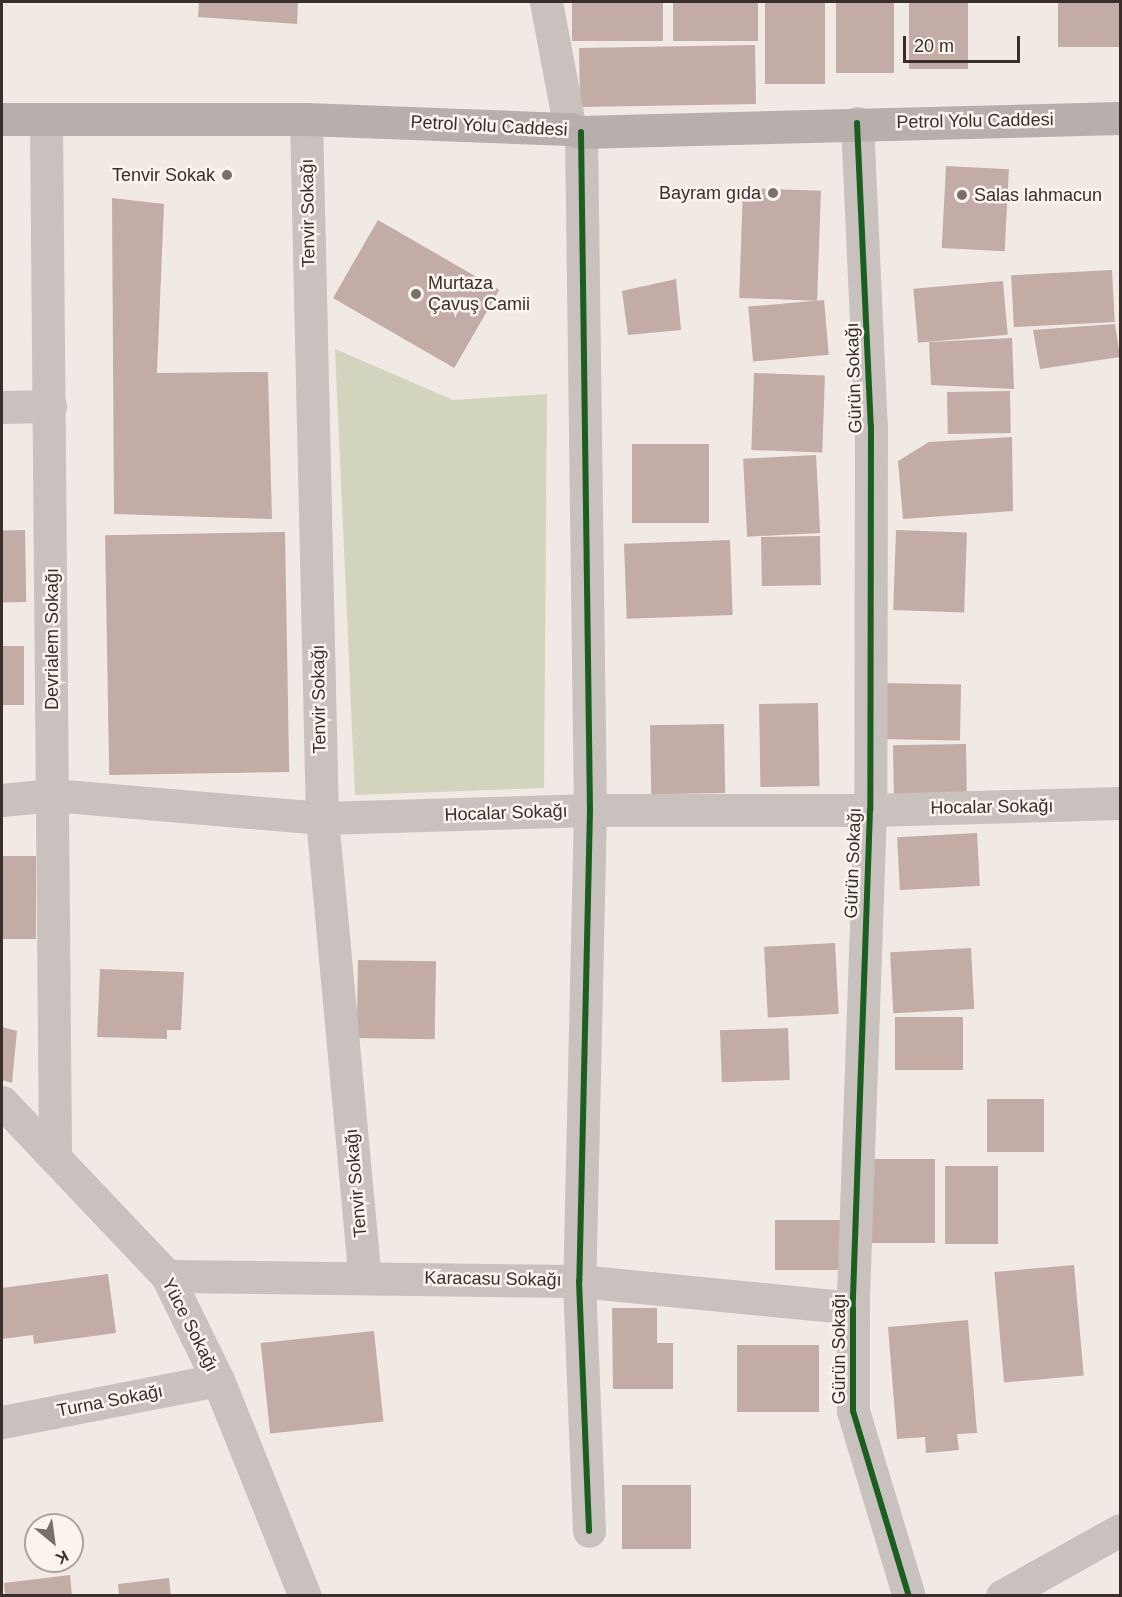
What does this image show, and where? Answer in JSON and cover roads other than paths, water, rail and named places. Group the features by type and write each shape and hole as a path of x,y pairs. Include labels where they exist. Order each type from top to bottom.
{"main road":[{"name":"Petrol Yolu Caddesi","path":"2,119 306,119 576,130 1120,118"}],"street":[{"path":"546,2 576,130 590,810 579,1281 589,1531"},
{"name":"Tenvir Sokağı","path":"306,119 322,818 365,1278"},
{"name":"Devrialem Sokağı","path":"46,120 55,1158"},
{"name":"Gürün Sokağı","path":"857,123 871,426 870,810 853,1308 853,1411 909,1596"},
{"path":"2,406 50,406"},
{"name":"Hocalar Sokağı","path":"2,800 53,795 322,818 590,810 870,810 1120,803"},
{"name":"Yüce Sokağı","path":"2,1102 167,1276 218,1380 305,1596"},
{"name":"Karacasu Sokağı","path":"167,1276 579,1281 853,1308"},
{"name":"Turna Sokağı","path":"2,1422 218,1380"},
{"path":"1002,1596 1120,1530"}],"place":[{"name":"Tenvir Sokak","path":"227,175"},
{"name":"Bayram gıda","path":"773,193"},
{"name":"Salas lahmacun","path":"962,195"},
{"name":"Murtaza Çavuş Camii","path":"416,294"}]}
